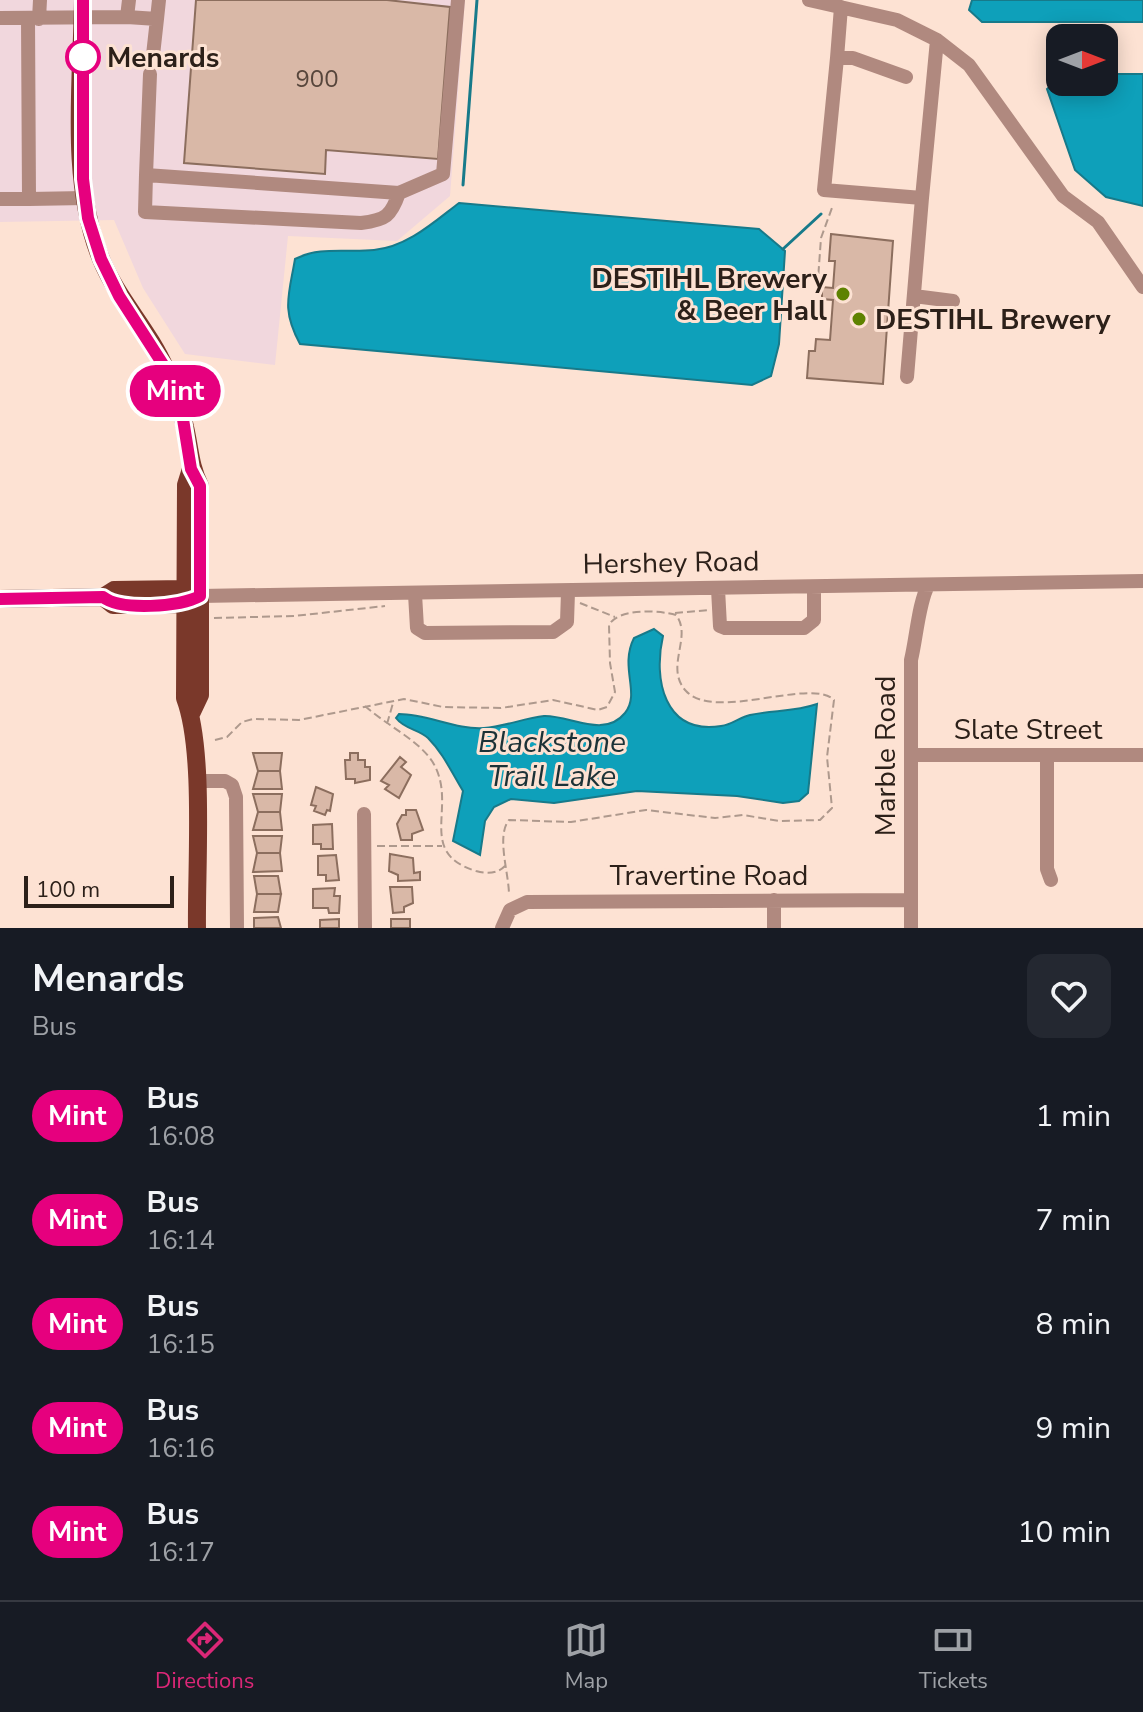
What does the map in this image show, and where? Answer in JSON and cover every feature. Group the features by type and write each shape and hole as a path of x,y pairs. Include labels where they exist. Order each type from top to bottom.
{"main road":[{"path":"83,8 85,198 95,243 107,272 164,366 175,391 186,431 191,469 186,485 190,596 185,698 191,714 196,781 197,928"},
{"name":"Hershey Road","path":"0,599 103,597 114,590 190,596"}],"street":[{"path":"29,199 34,19 40,0"},
{"path":"127,17 129,0"},
{"path":"153,55 159,0"},
{"path":"146,175 399,193 443,174 458,0"},
{"path":"809,0 897,20 937,40 969,65 1063,196 1098,222 1143,287"},
{"path":"841,7 824,190 922,198"},
{"path":"0,18 34,19 83,8 127,17 157,19"},
{"path":"907,377 937,40"},
{"path":"837,58 853,58 906,77"},
{"path":"150,74 145,212 361,223 384,220 393,212 399,193"},
{"path":"0,199 85,198"},
{"path":"914,296 953,301"},
{"name":"Hershey Road","path":"190,596 1143,581"},
{"name":"Marble Road","path":"911,928 911,660 922,616 922,596 928,586"},
{"path":"718,589 720,626 804,628 814,620 814,588"},
{"path":"415,594 417,628 425,633 553,632 567,622 568,592"},
{"name":"Slate Street","path":"912,755 1143,755"},
{"path":"1047,756 1047,869 1051,880"},
{"path":"196,781 225,781 232,785 236,797 237,928"},
{"path":"364,814 365,928"},
{"path":"774,900 774,928"},
{"name":"Travertine Road","path":"510,903 910,900"},
{"path":"502,928 510,903"}],"path":[{"path":"822,293 817,293 821,238 837,191"},
{"path":"215,740 227,737 242,722 253,719 299,720 412,699 443,707 501,708 553,700 598,710 607,707 614,699 616,684 610,663 609,625 619,615 672,613 681,621 683,631 677,673 687,692 698,700 760,701 815,693 829,695 834,700 827,746 832,808 827,817 820,820 779,821 743,815 715,818 646,810 571,822 509,820 503,828 510,903"},
{"path":"387,725 393,702"},
{"path":"365,706 422,749 443,783 440,827 448,855 475,870 495,873 506,865"},
{"path":"364,846 443,846"}],"shaded area":[{"path":"0,0 465,0 450,196 397,241 288,236 275,365 185,354 143,288 114,220 0,222"}],"water":[{"path":"972,0 1143,0 1143,22 982,22 969,10"},
{"path":"1118,74 1143,74 1143,206 1106,197 1075,170 1049,96 1118,96"},
{"path":"459,203 759,229 785,251 779,344 771,376 752,385 300,344 288,311 295,259 314,253 374,250 398,244"},
{"name":"Blackstone Trail Lake","path":"654,629 663,636 660,653 662,686 675,713 686,722 721,726 750,715 817,704 808,793 799,801 783,803 737,796 637,791 554,803 511,799 494,807 485,821 480,855 453,841 463,791 433,744 424,735 399,722 396,718 399,714 473,728 544,716 597,725 617,721 625,713 631,697 629,660 634,638"}],"building":[{"name":"Menards","path":"196,0 387,0 450,7 438,159 326,150 325,174 184,163"},
{"name":"DESTIHL Brewery","path":"831,234 893,241 883,384 807,378 809,351 815,351 816,339 830,340 833,300 822,299 822,287 833,288 835,261 829,261"},
{"path":"253,753 282,753 280,771 258,771"},
{"path":"350,753 358,753 358,760 365,760 365,767 370,767 370,780 355,783 355,779 346,779 345,760 350,760"},
{"path":"400,757 406,762 401,767 411,775 399,798 385,789 389,785 381,781"},
{"path":"258,771 280,771 282,789 253,789"},
{"path":"316,787 333,794 330,811 327,810 325,815 314,811 316,806 311,805"},
{"path":"253,794 282,794 280,812 258,812"},
{"path":"406,810 416,810 423,830 412,834 412,840 401,840 397,824 402,815 406,815"},
{"path":"258,812 280,812 282,830 253,830"},
{"path":"332,824 333,849 321,849 321,844 313,844 313,825"},
{"path":"253,836 282,836 280,853 257,853"},
{"path":"257,853 280,853 282,871 253,872"},
{"path":"390,854 413,858 414,873 420,872 420,880 398,881 398,875 389,871"},
{"path":"336,855 339,880 326,881 326,875 318,875 318,856"},
{"path":"254,876 278,876 281,894 257,894"},
{"path":"390,887 412,887 413,903 404,907 404,912 393,913"},
{"path":"335,888 334,896 340,896 339,913 329,913 328,908 313,908 313,889"},
{"path":"257,894 281,894 278,912 254,912"},
{"path":"278,917 281,928 254,928 254,918"},
{"path":"339,919 339,928 320,928 320,920"},
{"path":"391,919 410,919 410,928 391,928"}],"waterway":[{"path":"463,185 477,0"},
{"path":"783,249 821,214"}],"bus line":[{"name":"Mint","path":"0,599 103,597 113,605 185,604 200,596 200,486 191,469 182,413 164,366 126,308 107,272 88,218 83,179 83,0"}],"place":[{"name":"Menards","path":"83,57"},
{"name":"DESTIHL Brewery & Beer Hall","path":"843,294"},
{"name":"DESTIHL Brewery","path":"859,319"}]}
